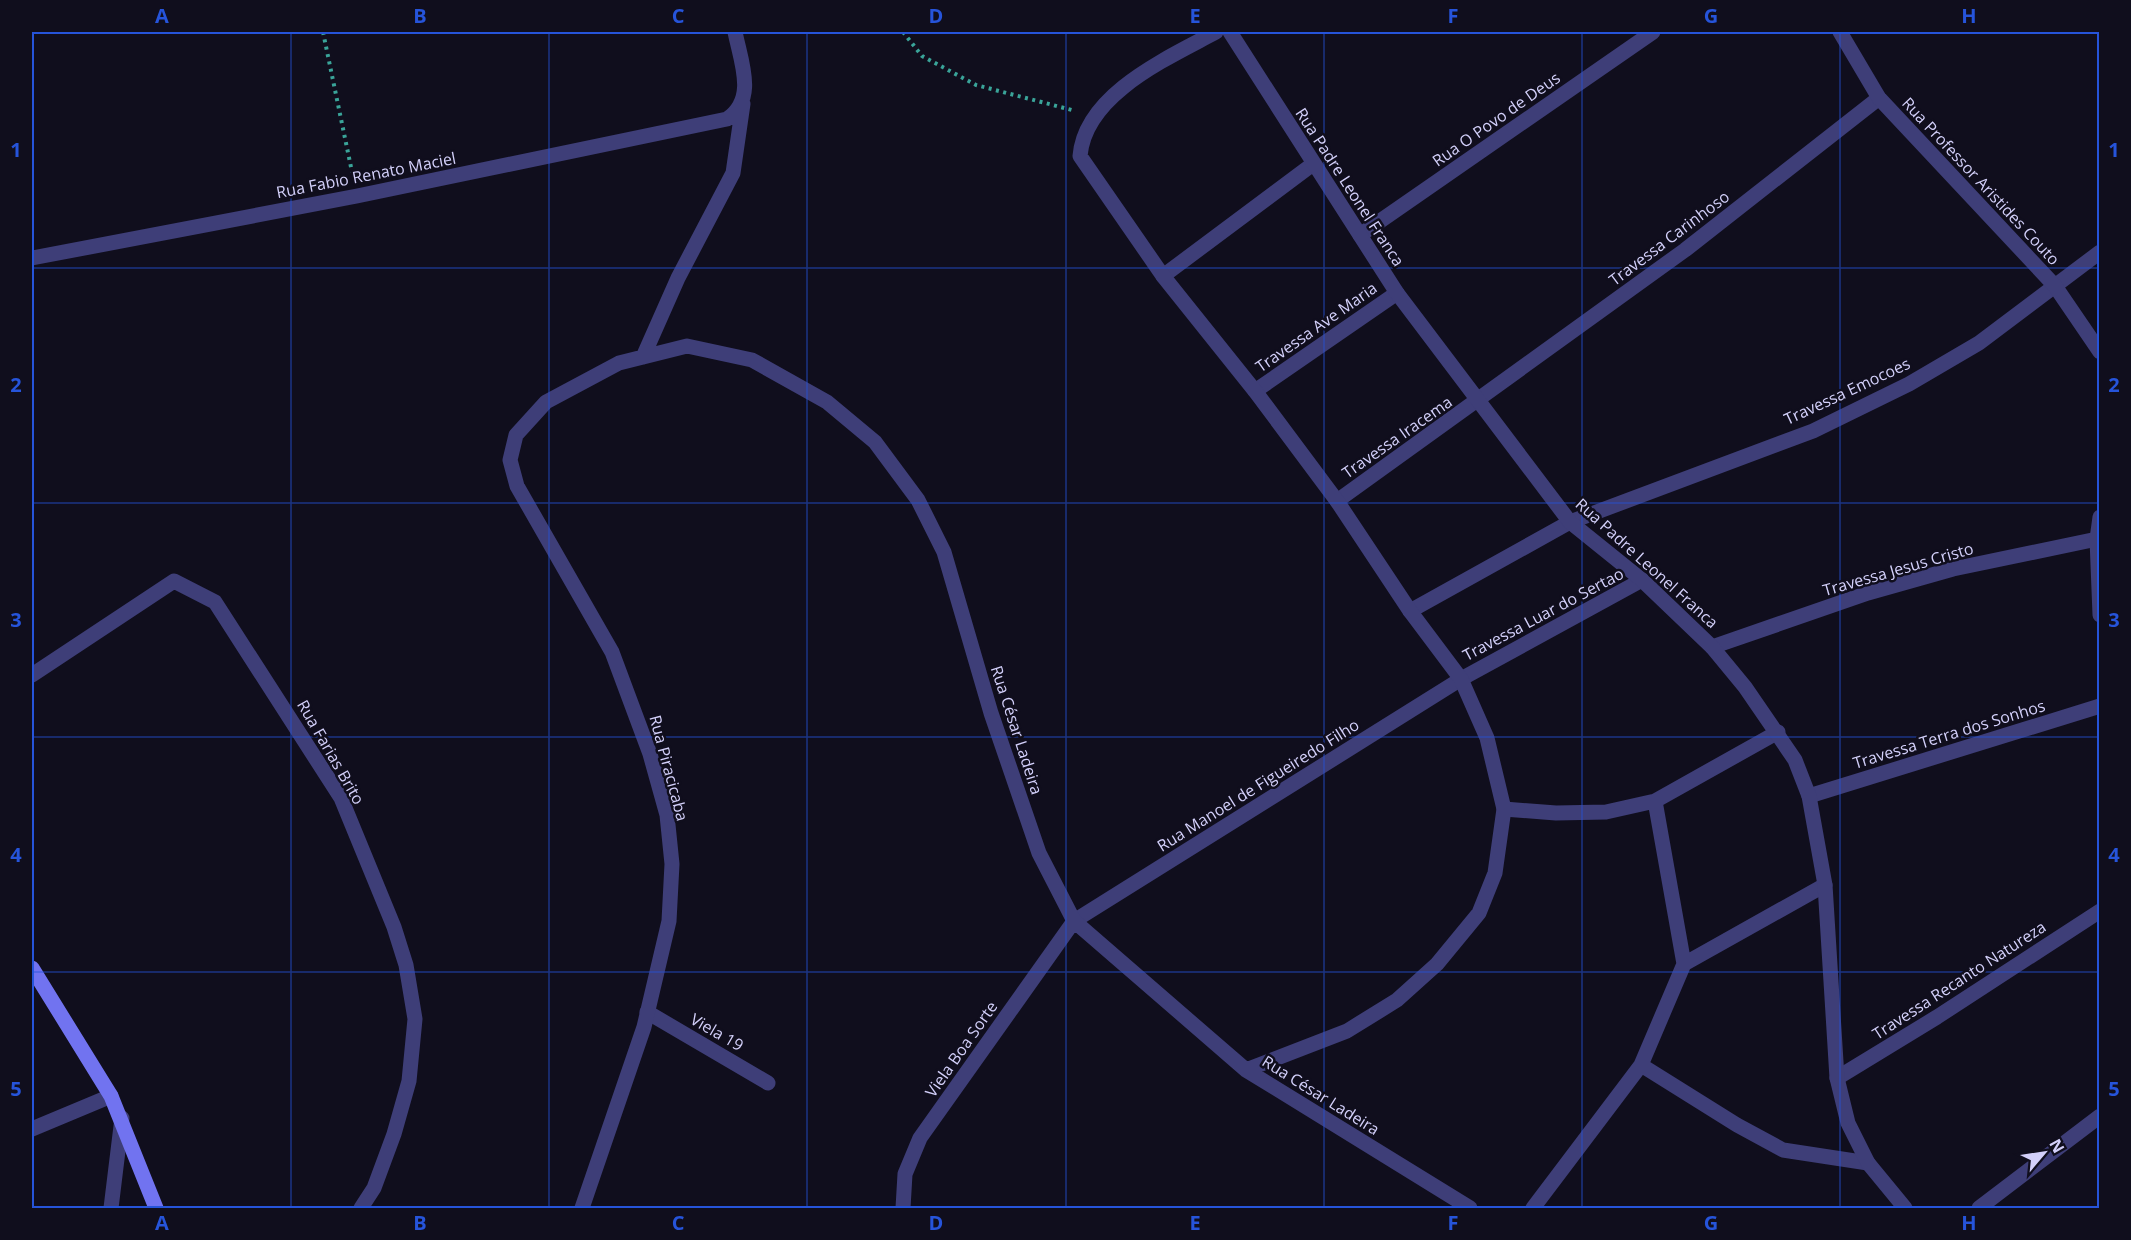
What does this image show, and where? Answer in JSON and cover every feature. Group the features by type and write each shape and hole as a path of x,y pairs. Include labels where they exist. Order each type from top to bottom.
{"main road":[{"path":"32,969 111,1096 122,1118 156,1209"}],"street":[{"path":"643,357 678,278 733,173 743,104 743,72 735,32"},
{"path":"1216,32 1127,83 1095,116 1082,138 1080,156 1162,276 1255,391 1337,501 1410,611 1461,679 1487,738 1504,809 1495,873 1479,913 1437,964 1397,1000 1347,1031 1246,1070"},
{"name":"Rua Padre Leonel Franca","path":"1230,32 1397,293 1570,522 1642,580 1712,647 1778,732 1795,760 1809,796 1824,885 1837,1078 1848,1123 1868,1163 1905,1209"},
{"name":"Rua O Povo de Deus","path":"1360,235 1653,32"},
{"name":"Rua Professor Aristides Couto","path":"1840,32 1879,98 2055,286 2100,352"},
{"name":"Travessa Carinhoso","path":"1478,402 1685,250 1879,98"},
{"name":"Rua Fabio Renato Maciel","path":"32,258 357,196 707,125 727,119 743,104"},
{"path":"1162,276 1313,164"},
{"name":"Travessa Emocoes","path":"1410,611 1570,522 1813,431 1909,384 1980,342 2100,252"},
{"name":"Travessa Ave Maria","path":"1255,391 1397,293"},
{"name":"Rua César Ladeira","path":"546,402 619,363 687,346 752,360 827,402 881,450 918,500 944,552 991,713 1039,853 1074,921 1246,1070 1470,1209"},
{"name":"Rua Piracicaba","path":"546,402 516,435 510,460 517,486 612,652 650,754 667,815 672,864 669,921 647,1012 582,1209"},
{"name":"Travessa Iracema","path":"1337,501 1478,402"},
{"path":"2100,517 2097,539 2100,615"},
{"name":"Travessa Jesus Cristo","path":"1712,647 1868,593 1953,568 2097,539"},
{"name":"Travessa Luar do Sertao","path":"1461,679 1642,580"},
{"name":"Rua Farias Brito","path":"32,675 174,581 215,602 341,798 394,927 406,965 415,1019 409,1081 394,1134 374,1188 361,1209"},
{"name":"Rua Manoel de Figueiredo Filho","path":"1074,921 1461,679"},
{"name":"Travessa Terra dos Sonhos","path":"1809,796 2100,706"},
{"path":"1504,809 1556,813 1606,812 1655,801 1778,732"},
{"path":"1533,1209 1641,1065 1684,964 1655,801"},
{"path":"1684,964 1824,885"},
{"name":"Travessa Recanto Natureza","path":"1837,1078 1937,1017 2100,911"},
{"name":"Viela Boa Sorte","path":"903,1209 905,1173 920,1138 1074,921"},
{"name":"Viela 19","path":"647,1012 768,1083"},
{"path":"1641,1065 1737,1125 1783,1150 1868,1163"},
{"path":"32,1129 111,1096"},
{"path":"1979,1209 2100,1116"},
{"path":"111,1209 122,1118"}],"path":[{"path":"323,32 357,196"},
{"path":"903,32 922,56 976,85 1095,116"}]}
